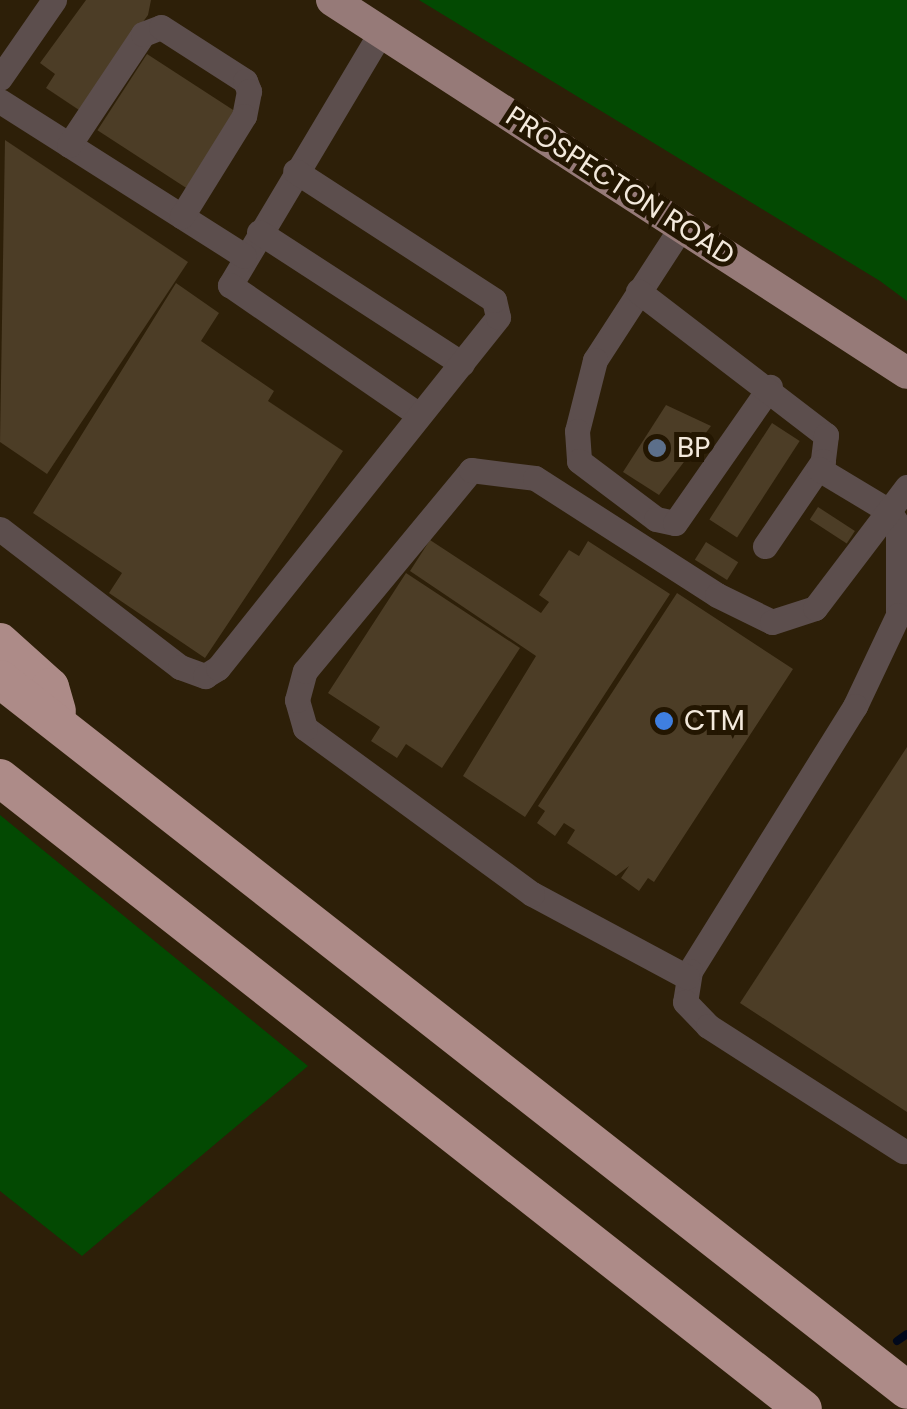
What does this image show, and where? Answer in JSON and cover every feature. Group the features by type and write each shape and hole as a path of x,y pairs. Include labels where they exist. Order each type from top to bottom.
{"highway":[{"path":"0,642 50,686 60,726"},
{"path":"0,679 907,1390"},
{"path":"0,778 803,1409"}],"main road":[{"name":"PROSPECTON ROAD","path":"332,0 907,372"}],"lane":[{"path":"0,78 54,0"},
{"path":"69,144 150,28 160,28 217,63 245,81 248,102 182,216"},
{"path":"381,32 230,280 235,293 419,415"},
{"path":"0,100 244,256"},
{"path":"0,529 180,667 205,676 494,326 494,300 295,171"},
{"path":"682,226 638,291 590,374 576,451 585,471 656,519 675,523 770,388"},
{"path":"259,232 462,364"},
{"path":"638,291 770,388 826,435 818,469 765,546"},
{"path":"818,469 890,512 902,551 898,615 889,642 688,977 685,1002 693,1016 904,1151"},
{"path":"688,977 532,894 306,728 297,700 306,671 471,470 535,478 717,595 772,622 815,608 907,487"}],"green space":[{"path":"419,0 907,0 907,301 880,281"},
{"path":"0,815 308,1066 82,1256 0,1191"}],"building":[{"path":"86,0 151,0 148,15 79,110 46,88 55,74 40,63"},
{"path":"147,54 236,112 186,188 97,130"},
{"path":"5,140 188,262 47,474 0,442"},
{"path":"176,283 219,313 201,341 274,391 268,401 343,451 205,658 109,593 122,573 33,513"},
{"path":"666,405 711,426 659,495 623,472"},
{"path":"772,423 800,441 737,537 709,519"},
{"path":"818,507 855,531 847,544 810,520"},
{"path":"430,540 541,613 549,602 539,595 569,550 579,556 588,541 670,594 525,817 463,776 536,656 410,571"},
{"path":"706,542 738,562 727,580 695,560"},
{"path":"406,573 520,648 442,768 406,744 397,758 371,741 380,727 328,693"},
{"path":"677,593 793,669 654,882 648,878 639,891 621,878 629,866 616,876 567,843 575,830 564,823 555,836 537,823 545,811 538,806"},
{"path":"907,747 907,1112 740,1003"}],"waterway":[{"path":"897,1341 907,1334"}],"place":[{"name":"BP","path":"657,448"},
{"name":"CTM","path":"664,721"}]}
